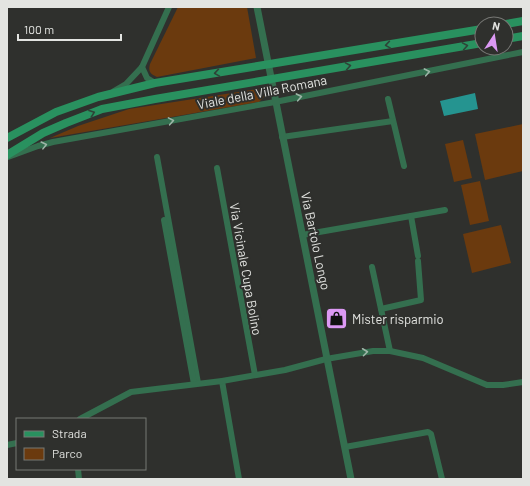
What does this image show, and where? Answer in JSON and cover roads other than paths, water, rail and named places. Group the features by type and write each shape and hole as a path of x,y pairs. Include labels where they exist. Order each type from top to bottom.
{"main road":[{"name":"Viale della Villa Romana","path":"7,138 56,112 107,95 155,83 474,30"},
{"name":"Viale della Villa Romana","path":"7,157 43,133 102,110 155,99 474,44"}],"street":[{"path":"107,95 126,84 142,67 169,7"},
{"name":"Via Bartolo Longo","path":"257,7 351,479"},
{"name":"Viale della Villa Romana","path":"7,157 53,142 275,102 523,52"},
{"path":"142,67 147,78 155,83"},
{"path":"388,99 404,166"},
{"path":"282,138 393,121"},
{"path":"157,157 196,383"},
{"path":"154,165 196,383"},
{"name":"Via Vicinale Cupa Bolino","path":"217,168 255,375"},
{"path":"302,235 445,210"},
{"path":"381,310 422,300 418,258 411,216"},
{"path":"372,267 390,351"},
{"path":"82,418 131,392 222,381 285,370 360,352 390,351 423,358 487,385 503,385 523,382"},
{"path":"222,381 240,479"},
{"path":"345,447 428,432 431,434 442,479"}],"water":[{"path":"475,93 478,109 444,116 440,101"}],"place":[{"name":"Mister risparmio","path":"336,319"}]}
